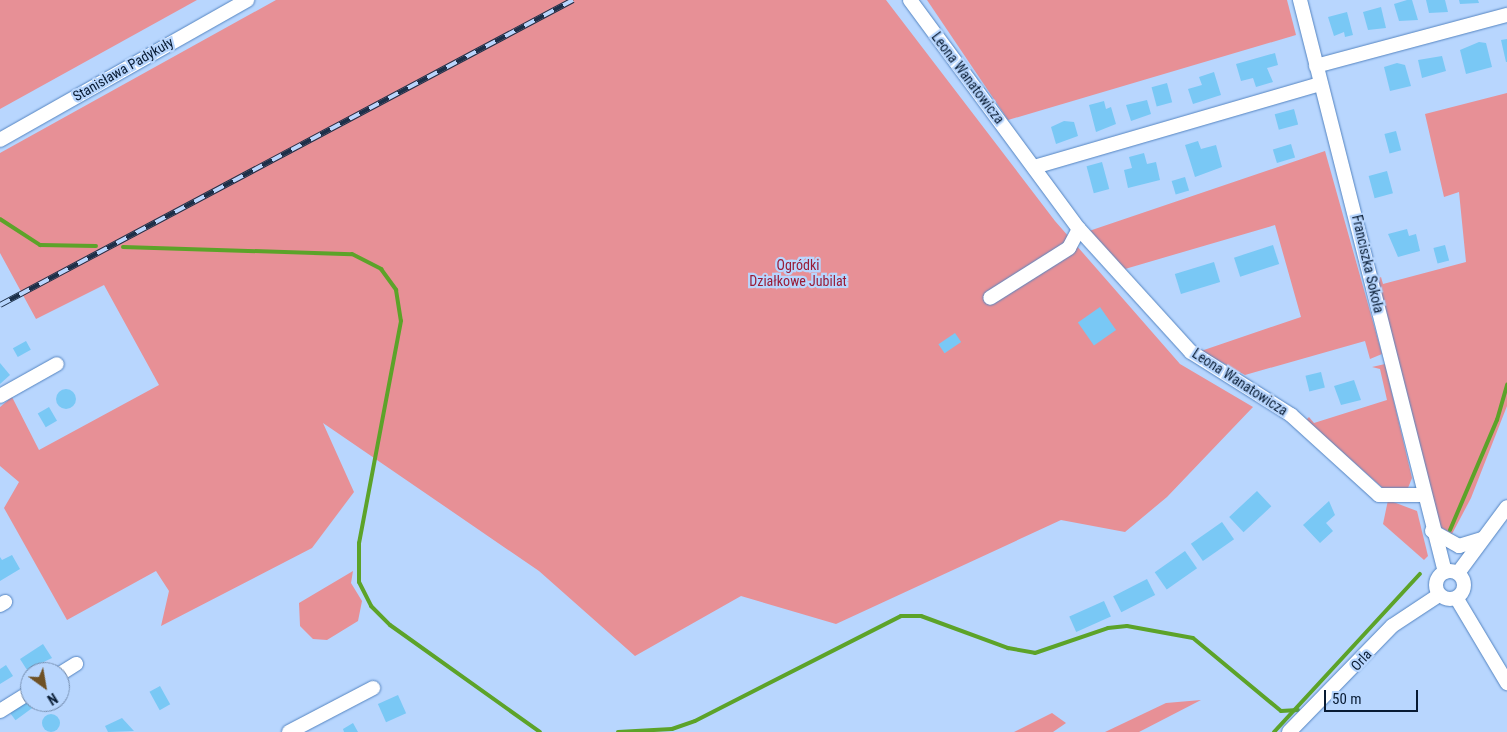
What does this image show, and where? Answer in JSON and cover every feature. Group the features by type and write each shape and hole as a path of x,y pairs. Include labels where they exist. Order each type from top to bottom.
{"street":[{"name":"Stanisława Padykuły","path":"0,140 247,0"},
{"name":"Leona Wanatowicza","path":"910,0 1080,229 1192,352 1291,415 1379,495 1422,494"},
{"name":"Franciszka Sokoła","path":"1300,0 1320,84 1354,202 1422,494 1432,530 1451,572"},
{"path":"1316,66 1507,15"},
{"path":"1034,167 1320,84"},
{"path":"990,298 1069,248 1080,229"},
{"path":"0,396 57,364"},
{"path":"1507,507 1484,538 1451,572 1436,581 1439,595 1456,599 1507,683"},
{"path":"1432,530 1459,546 1484,538"},
{"path":"1451,572 1464,585 1456,599"},
{"name":"Orla","path":"1289,732 1392,626 1439,595"},
{"path":"70,668 76,664"},
{"path":"289,732 374,688"},
{"path":"0,711 20,698"}],"green space":[{"path":"0,0 197,0 0,109"},
{"name":"Ogródki Działkowe Jubilat","path":"276,0 886,0 1055,221 1180,364 1253,407 1167,497 1125,532 1061,520 836,624 741,596 635,656 539,571 323,423 354,492 312,548 161,626 169,591 156,571 67,620 4,508 19,482 0,466 0,407 12,397 39,450 159,385 104,285 36,319 0,253 0,153"},
{"path":"927,0 1287,0 1296,35 1008,120"},
{"path":"1507,93 1507,406 1471,498 1452,534 1437,525 1377,279 1381,277 1383,284 1466,262 1459,192 1444,197 1425,114"},
{"path":"1325,151 1382,354 1370,359 1365,341 1245,375 1201,351 1301,317 1275,225 1125,269 1089,231"},
{"path":"1385,364 1412,478 1408,488 1385,490 1306,420 1309,417 1314,423 1387,400 1380,369 1372,367"},
{"path":"1388,500 1417,511 1428,556 1424,560 1383,524"},
{"path":"353,571 351,583 362,601 358,621 327,640 313,639 300,626 299,603"},
{"path":"1201,700 1139,732 1105,732 1166,703"},
{"path":"1052,713 1066,723 1053,732 1014,732"}],"building":[{"path":"1412,0 1418,20 1399,21 1394,4"},
{"path":"1426,0 1445,0 1448,12 1429,13"},
{"path":"1459,0 1478,0 1479,3 1460,4"},
{"path":"1381,7 1386,28 1368,30 1363,12"},
{"path":"1347,12 1353,35 1345,37 1344,32 1334,36 1328,17"},
{"path":"1507,39 1507,62 1506,62 1501,40"},
{"path":"1479,42 1486,43 1492,67 1466,74 1460,50"},
{"path":"1275,53 1278,65 1267,68 1273,82 1256,87 1253,78 1241,81 1236,64"},
{"path":"1442,56 1446,71 1422,78 1418,60"},
{"path":"1397,63 1405,65 1411,86 1390,91 1384,67"},
{"path":"1214,72 1221,95 1193,104 1188,89 1202,85 1199,77"},
{"path":"1167,83 1172,102 1157,106 1152,87"},
{"path":"1147,100 1151,114 1131,121 1126,105"},
{"path":"1104,101 1106,109 1111,107 1116,124 1096,132 1089,105"},
{"path":"1294,109 1298,124 1279,130 1275,114"},
{"path":"1064,121 1074,122 1078,136 1056,144 1051,127"},
{"path":"1396,131 1401,150 1390,153 1384,134"},
{"path":"1198,141 1201,149 1216,145 1222,167 1195,177 1185,145"},
{"path":"1291,144 1295,157 1277,163 1273,150"},
{"path":"1144,153 1147,164 1156,162 1160,180 1128,188 1124,170 1132,168 1129,157"},
{"path":"1102,162 1109,189 1094,193 1087,166"},
{"path":"1387,171 1393,193 1375,198 1369,176"},
{"path":"1185,177 1189,190 1176,194 1172,181"},
{"path":"1407,229 1409,236 1416,234 1420,251 1398,257 1388,234"},
{"path":"1273,245 1279,264 1240,277 1234,258"},
{"path":"1445,245 1449,260 1438,264 1433,248"},
{"path":"1214,262 1220,282 1181,294 1175,274"},
{"path":"1100,307 1116,330 1094,345 1078,322"},
{"path":"955,333 961,342 945,353 938,344"},
{"path":"26,341 31,350 18,357 13,348"},
{"path":"0,363 10,375 0,384"},
{"path":"1321,372 1325,388 1309,391 1305,376"},
{"path":"1354,380 1361,400 1341,405 1334,386"},
{"path":"62,389 70,389 76,395 76,403 70,409 62,409 56,403 56,395"},
{"path":"49,407 57,421 46,427 38,414"},
{"path":"1257,491 1271,506 1244,532 1229,517"},
{"path":"1329,501 1335,515 1326,523 1333,531 1320,543 1303,525"},
{"path":"1222,522 1234,539 1203,561 1191,544"},
{"path":"1185,551 1197,568 1167,589 1155,572"},
{"path":"12,555 20,569 0,581 0,557 2,560"},
{"path":"1147,579 1155,595 1121,612 1113,596"},
{"path":"1104,601 1111,617 1076,632 1069,616"},
{"path":"43,644 52,658 44,662 22,662 20,659"},
{"path":"6,665 13,676 0,684 0,669"},
{"path":"160,686 170,704 160,710 150,692"},
{"path":"398,695 406,713 386,722 378,704"},
{"path":"20,706 20,712 27,712 15,720 10,713"},
{"path":"51,714 57,717 60,723 57,729 51,732 45,729 42,723 45,717"},
{"path":"122,718 134,731 108,732 105,726"},
{"path":"353,723 358,732 344,732 343,729"}],"waterway":[{"path":"0,219 40,245 96,246"},
{"path":"123,247 352,254 381,269 396,290 401,321 359,543 359,582 371,606 390,625 540,732"},
{"path":"1450,530 1497,420 1507,384"},
{"path":"1274,732 1420,574"},
{"path":"618,732 672,729 695,721 901,616 921,616 1008,648 1035,653 1108,628 1127,626 1193,638 1281,711 1298,710"}],"railway":[{"path":"0,305 573,0"}]}
